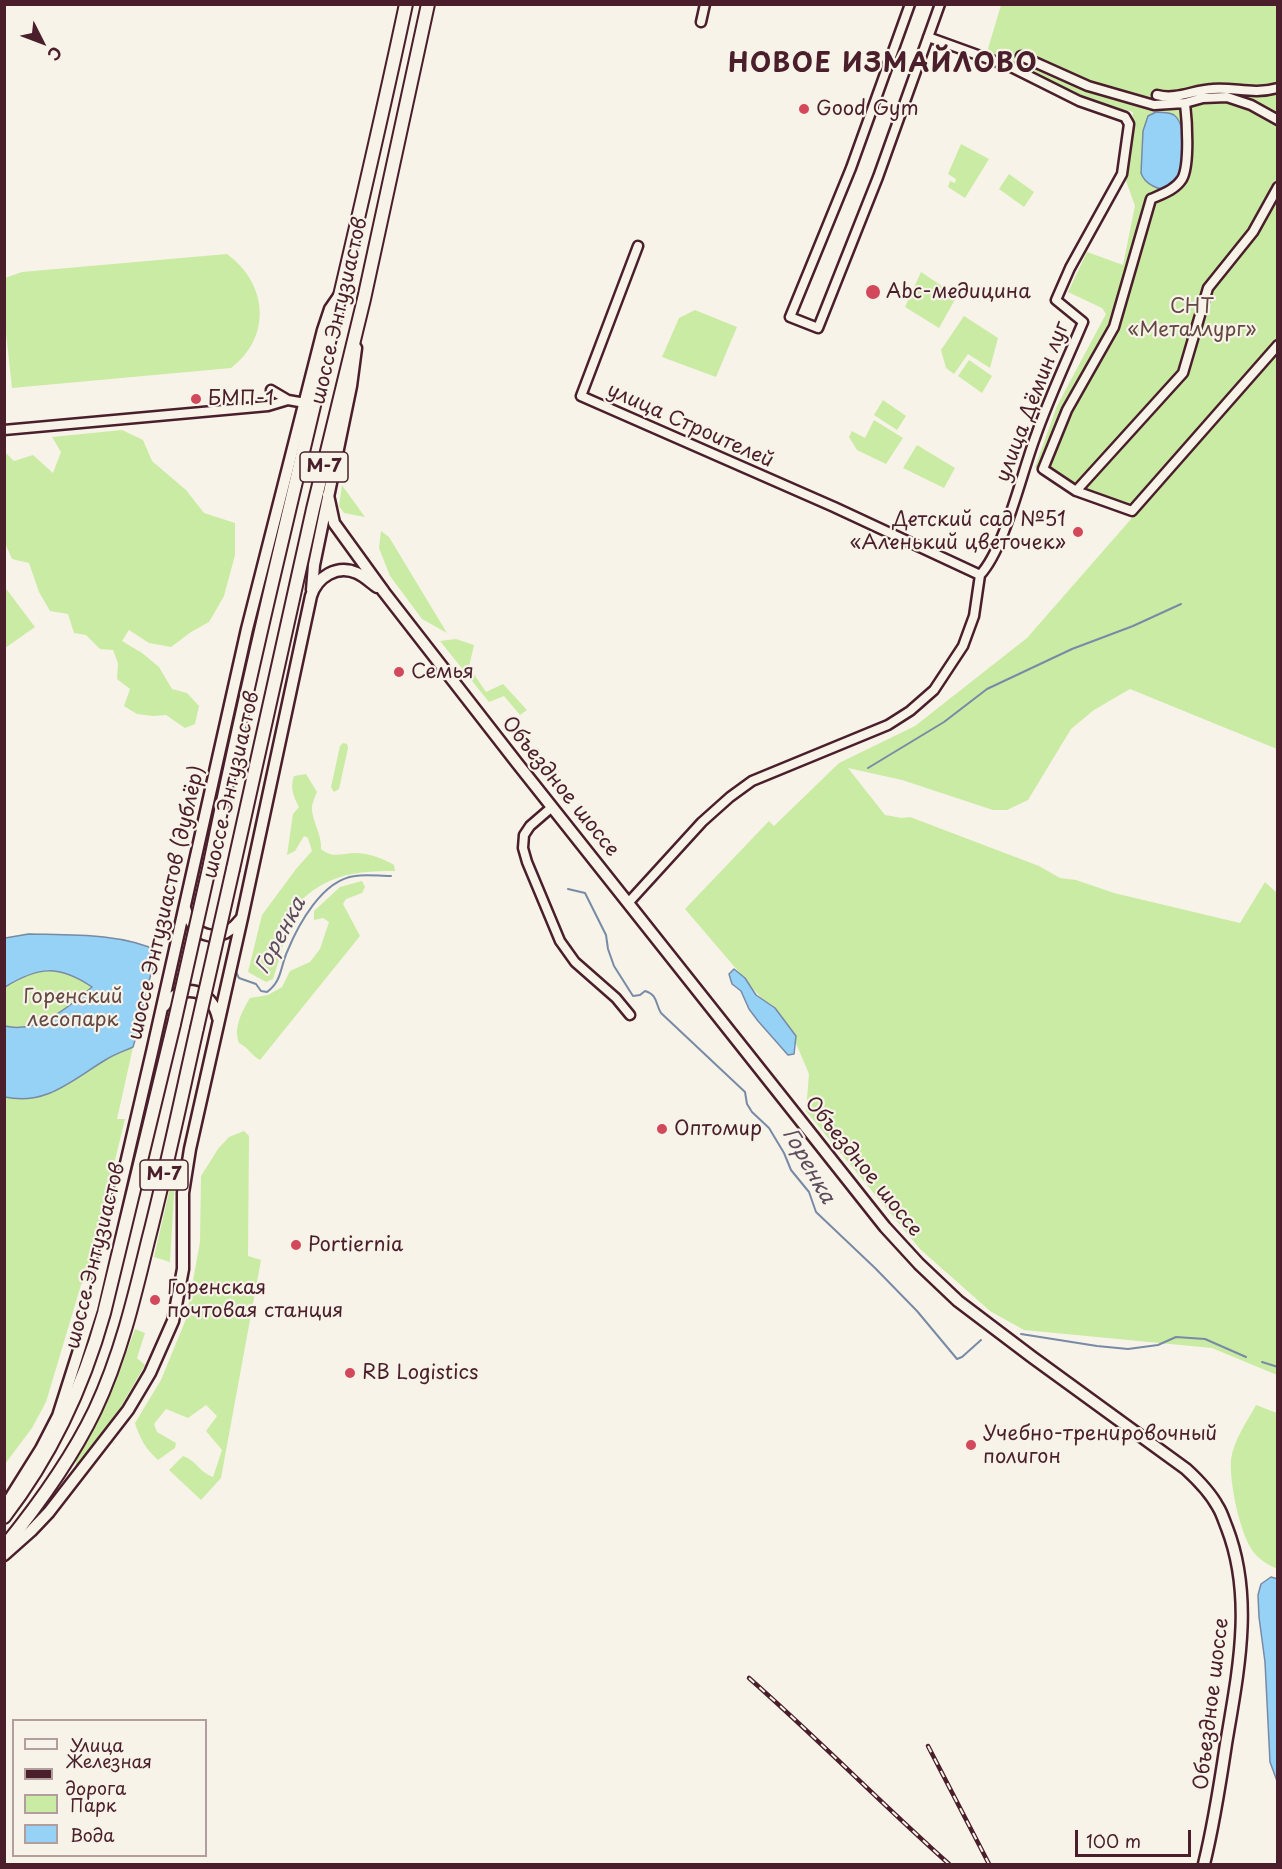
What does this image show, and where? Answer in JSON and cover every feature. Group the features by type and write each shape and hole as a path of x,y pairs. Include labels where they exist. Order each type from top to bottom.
{"highway":[{"name":"шоссе Энтузиастов","path":"4,1516 36,1474 55,1442 78,1392 107,1303 174,1024 261,629 303,456 406,4"},
{"name":"шоссе Энтузиастов","path":"4,1547 54,1481 96,1408 111,1372 138,1285 364,298 428,4"}],"main road":[{"name":"шоссе Энтузиастов (дублёр)","path":"4,1508 49,1435 58,1416 92,1309 174,957 247,628 323,330 330,309 340,296"},
{"path":"4,1555 32,1531 49,1512 122,1417 139,1393 161,1350 172,1321 183,1269 183,1193 186,1170 295,677 311,596 314,565 351,386 364,298"},
{"name":"Объездное шоссе","path":"328,495 334,524 384,592 885,1227 919,1264 958,1300 1186,1469 1203,1485 1219,1507 1233,1543 1240,1578 1242,1624 1240,1660 1220,1790 1204,1864"},
{"path":"311,596 320,580 330,573 342,570 360,574 384,592"},
{"path":"185,908 192,925 199,932 208,935 228,932 242,918"},
{"path":"162,1009 176,994 186,991 196,992 205,995 212,1002 219,1021"}],"street":[{"path":"701,22 705,4"},
{"path":"910,4 851,168 790,317 818,328 878,177 940,4"},
{"name":"улица Дёмин луг","path":"928,37 1024,73 1079,101 1125,117 1129,124 1122,174 1070,268 1056,300 1083,322 1035,437 1000,541 987,567 980,575"},
{"path":"1021,56 1088,86 1154,105 1185,103 1203,98 1227,98 1251,105 1278,120"},
{"path":"1157,96 1178,97 1213,89 1256,92 1278,88"},
{"path":"1185,103 1187,150 1183,178 1171,191 1151,199 1114,327 1067,410 1043,469 1076,491 1132,511 1278,345"},
{"path":"1076,491 1183,373 1208,288 1253,232 1278,187"},
{"name":"улица Строителей","path":"638,246 581,396 834,507 980,575"},
{"path":"271,390 288,400 304,403"},
{"path":"4,430 267,406 288,400"},
{"path":"629,902 702,822 730,797 752,782 888,725 910,711 934,690 963,646 974,616 980,575"},
{"path":"552,807 530,826 524,835 523,848 527,862 560,941 575,962 616,998 630,1015"}],"green space":[{"name":"СНТ «Металлург»","path":"1001,5 1277,5 1277,349 1135,513 1059,484 1035,467 1057,406 1106,314 1102,308 1068,292 1087,252 1123,265 1135,206 1124,175 1133,112 1081,98 1019,62 987,52"},
{"path":"961,144 989,159 965,198 948,187 950,181 955,183 956,179 948,174"},
{"path":"1009,174 1034,192 1024,207 999,189"},
{"path":"227,254 241,266 251,280 260,311 259,326 253,341 244,355 231,368 12,388 5,324 5,278 22,272"},
{"path":"921,272 957,296 939,328 905,307"},
{"path":"695,310 737,327 716,377 662,357 679,318"},
{"path":"964,316 998,338 990,368 968,354 954,374 946,368 941,350"},
{"path":"1277,352 1277,749 1130,689 1094,710 1071,729 1028,800 1007,810 993,810 902,780 848,768 885,815 910,817 1039,866 1060,878 1076,880 1114,893 1240,923 1265,882 1277,893 1277,1375 1212,1348 1024,1330 990,1311 920,1249 806,1111 809,1074 792,1034 685,909 769,821 774,826 839,763 915,726 1027,638"},
{"path":"969,360 992,376 982,393 958,376"},
{"path":"883,400 906,416 897,430 874,415"},
{"path":"874,420 903,438 886,464 857,450 849,437 852,431 865,438"},
{"path":"122,430 143,440 152,461 186,490 204,513 235,523 235,555 224,596 209,622 171,647 149,643 129,630 122,641 159,667 172,689 187,693 199,706 195,724 185,728 166,715 137,714 124,706 130,689 117,679 118,663 113,650 100,649 86,635 74,633 68,614 50,611 39,592 29,563 12,559 5,543 5,452 14,461 33,455 53,473 61,452 52,437"},
{"path":"917,445 955,468 944,488 903,468"},
{"path":"342,485 365,517 344,513 339,506"},
{"path":"381,531 389,537 447,633 422,619 390,576 379,548"},
{"path":"4,586 35,627 5,648 4,648"},
{"path":"456,639 474,645 469,667 486,692 503,684 527,710 520,715 504,696 489,702 440,641"},
{"path":"343,743 347,744 348,748 339,789 334,792 331,787 340,746"},
{"path":"306,774 317,792 312,811 321,849 333,855 355,853 375,856 394,865 395,871 375,871 341,876 314,889 277,928 284,937 282,950 273,979 266,982 248,972 262,915 312,851 308,838 304,836 295,851 287,855 293,814 299,807 292,784 294,776"},
{"path":"362,881 365,887 362,893 346,899 343,904 360,936 260,1060 239,1043 237,1037 239,1020 247,1003 250,998 268,995 282,987 290,971 310,962 320,949 329,922 323,918 314,920 314,911 340,887"},
{"name":"Горенский лесопарк","path":"27,933 111,938 144,945 158,951 141,1013 117,1119 125,1119 86,1279 81,1285 46,1402 32,1428 5,1464 5,938"},
{"path":"244,1131 249,1136 248,1256 261,1260 221,1478 201,1500 169,1470 183,1456 213,1477 222,1450 206,1431 217,1416 206,1405 188,1418 166,1409 154,1424 157,1432 176,1443 175,1448 158,1460 144,1443 135,1423 161,1380 186,1319 200,1242 201,1176 218,1149 229,1137"},
{"path":"176,1162 170,1262 154,1257"},
{"path":"135,1329 145,1333 137,1358 145,1365 116,1415 76,1466 76,1459 120,1370"},
{"path":"1256,1405 1277,1413 1277,1569 1262,1561 1246,1539 1237,1512 1232,1482 1232,1453"}],"water":[{"path":"1156,112 1174,115 1180,122 1183,134 1184,148 1178,175 1172,185 1164,189 1149,184 1141,173 1143,131 1148,116"},
{"path":"29,934 111,938 158,951 133,1047 110,1057 59,1089 34,1098 20,1099 5,1097 5,1026 29,1026 41,1022 63,1010 92,987 69,975 49,971 28,975 5,987 5,938"},
{"path":"734,969 745,978 756,995 775,1008 796,1036 794,1054 788,1055 749,1009 741,991 732,984 729,974"},
{"path":"1271,1577 1278,1579 1277,1781 1270,1762 1265,1662 1258,1595 1261,1584"}],"waterway":[{"path":"868,768 944,722 987,689 1072,649 1133,626 1181,604"},
{"name":"Горенка","path":"235,970 239,978 256,984 261,991 267,992 278,979 298,929 322,895 343,879 368,875 391,876"},
{"name":"Горенка","path":"568,889 585,893 606,935 614,966 633,996 645,991 652,995 661,1013 745,1092 747,1104 769,1128 791,1170 809,1192 816,1212 917,1311 957,1359 981,1340"},
{"name":"Горенка","path":"1021,1334 1128,1349 1158,1345 1176,1337 1205,1339 1246,1357"},
{"name":"Горенка","path":"1262,1362 1278,1367"}],"railway":[{"path":"749,1678 949,1864"},
{"path":"928,1746 989,1864"}],"place":[{"name":"Good Gym","path":"804,109"},
{"name":"Abc-медицина","path":"873,292"},
{"name":"БМП-1","path":"196,399"},
{"name":"Детский сад №51 «Аленький цветочек»","path":"1078,532"},
{"name":"Семья","path":"399,672"},
{"name":"Оптомир","path":"662,1129"},
{"name":"Portiernia","path":"296,1245"},
{"name":"Горенская почтовая станция","path":"155,1300"},
{"name":"RB Logistics","path":"350,1373"},
{"name":"Учебно-тренировочный полигон","path":"971,1445"}],"district":[{"name":"НОВОЕ ИЗМАЙЛОВО","path":"883,65"}]}
